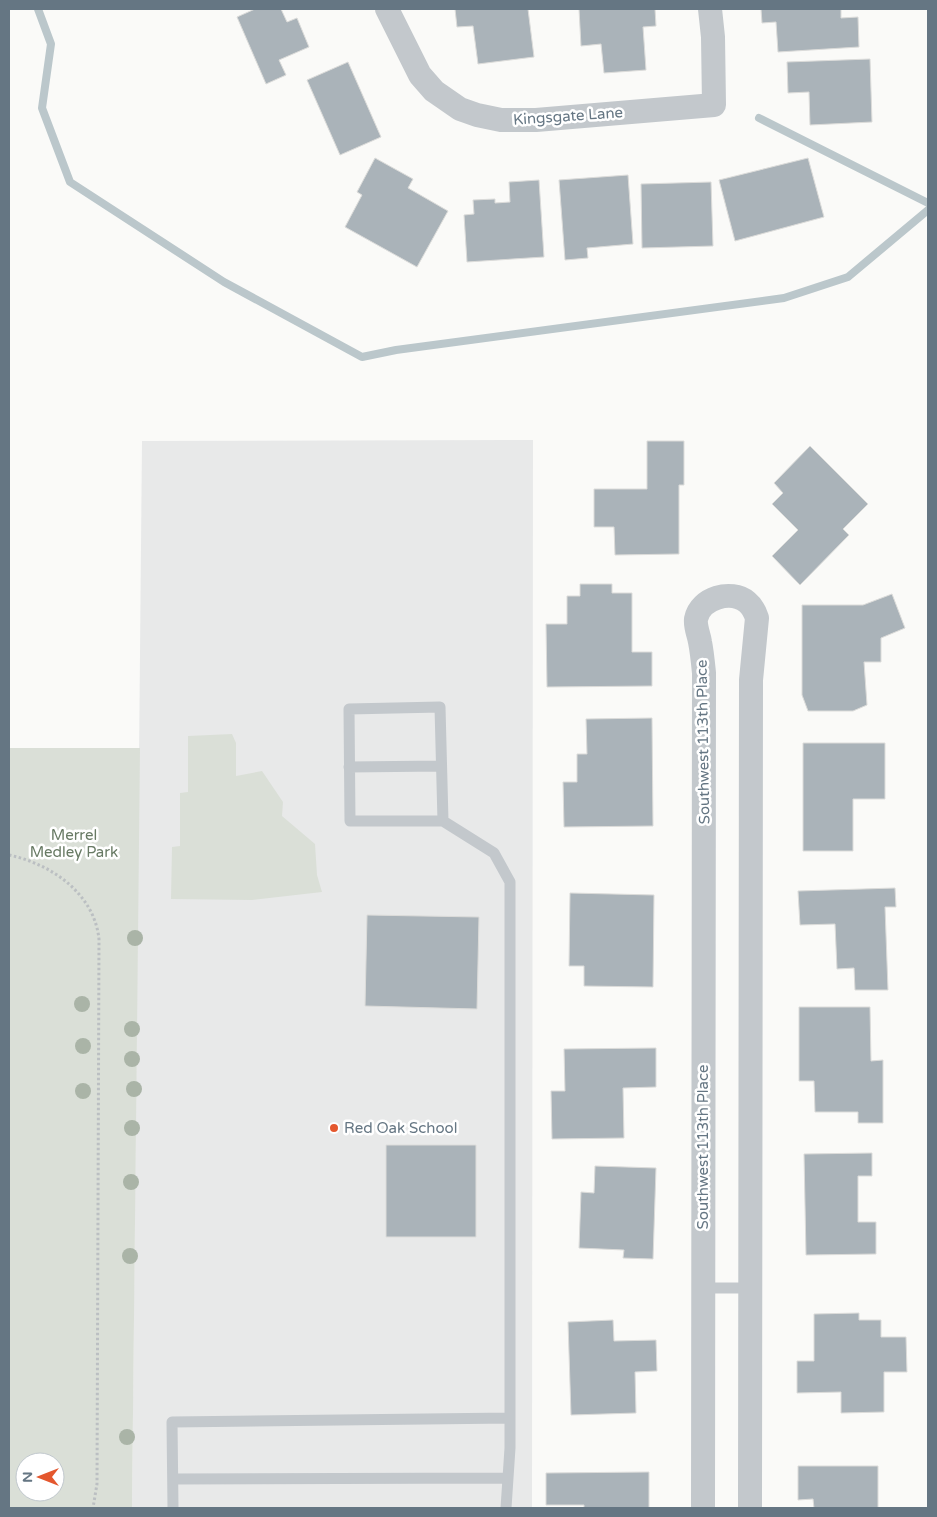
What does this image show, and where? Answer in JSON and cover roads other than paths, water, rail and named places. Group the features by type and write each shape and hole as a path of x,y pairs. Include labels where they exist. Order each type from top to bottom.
{"street":[{"name":"Kingsgate Lane","path":"386,9 420,75 434,91 460,108 477,115 501,120 536,120 714,105 713,37 710,9"},
{"name":"Southwest 113th Place","path":"703,1508 704,673 696,620 699,611 706,602 724,596 746,601 754,610 757,618 751,680 750,1508"}],"lane":[{"path":"443,821 440,707 349,709 350,821 443,821 494,853 510,882 510,1418 506,1508"},
{"path":"349,767 441,766"},
{"path":"702,1288 749,1288"},
{"path":"173,1508 172,1422 510,1418"},
{"path":"173,1479 508,1478"}],"waterway":[{"path":"38,9 51,44 42,108 70,182 224,282 362,357 396,350 784,298 848,277 928,210"},
{"path":"759,118 928,203"}],"place":[{"name":"Red Oak School","path":"334,1128"}],"park label":[{"name":"Merrel Medley Park","path":"74,844"}]}
